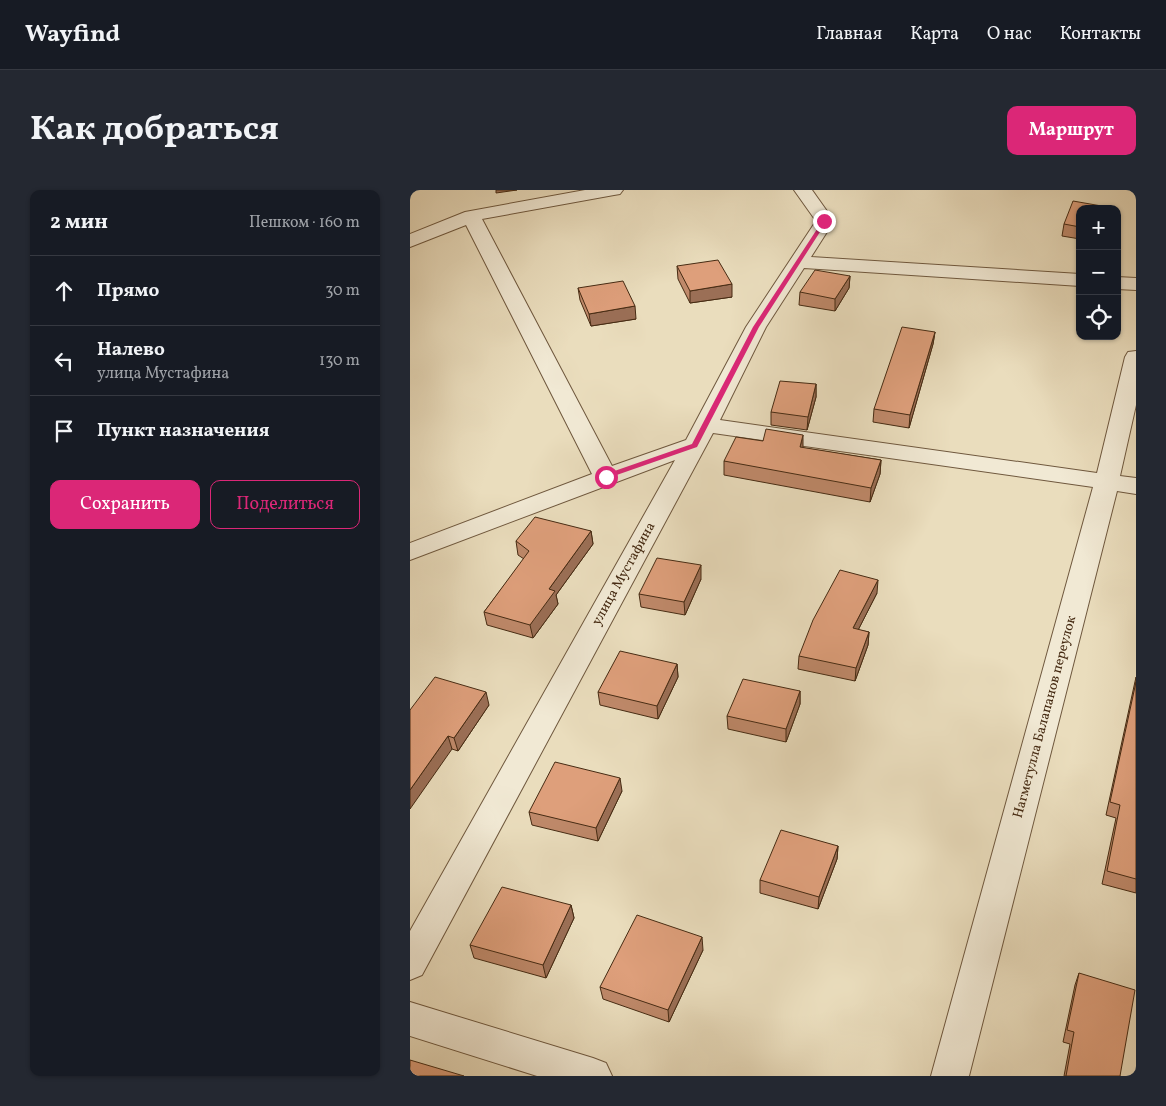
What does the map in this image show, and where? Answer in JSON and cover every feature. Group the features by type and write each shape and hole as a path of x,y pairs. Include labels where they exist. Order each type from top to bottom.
{"street":[{"path":"410,240 471,216 614,190"},
{"name":"улица Мустафина","path":"410,964 700,435 756,327 824,221 803,190"},
{"path":"471,216 606,477"},
{"path":"798,262 1076,280"},
{"path":"1121,283 1136,284"},
{"name":"Нагметулла Балапанов переулок","path":"950,1076 1107,482 1136,357"},
{"path":"410,552 606,477 700,435 1136,486"},
{"path":"410,1019 593,1076"}],"building":[{"path":"1073,201 1096,205 1076,205 1076,226 1064,224"},
{"path":"718,260 732,284 690,291 677,266"},
{"path":"815,270 850,276 835,299 800,292"},
{"path":"623,281 635,306 589,314 578,288"},
{"path":"902,327 935,332 910,415 874,409"},
{"path":"780,381 816,384 808,417 771,412"},
{"path":"766,429 803,435 800,447 881,460 871,488 724,461 736,437 763,441"},
{"path":"535,517 591,531 549,589 555,591 530,625 484,612 529,551 516,541"},
{"path":"657,558 701,565 684,602 639,594"},
{"path":"840,570 878,580 853,628 869,632 856,668 799,656 813,620"},
{"path":"620,651 677,664 657,706 598,692"},
{"path":"435,677 486,692 454,738 448,736 410,790 410,710"},
{"path":"743,679 800,691 786,729 727,716"},
{"path":"1136,682 1136,879 1107,871 1120,805 1110,802"},
{"path":"555,762 620,778 596,828 529,812"},
{"path":"781,830 838,846 819,897 760,880"},
{"path":"502,887 571,905 543,965 470,945"},
{"path":"637,915 702,937 668,1010 600,987"},
{"path":"1079,973 1135,990 1120,1076 1066,1076 1074,1032 1067,1030"},
{"path":"410,1060 464,1076 410,1076"}],"route":[{"path":"606,477 695,445 756,327 824,221"}]}
